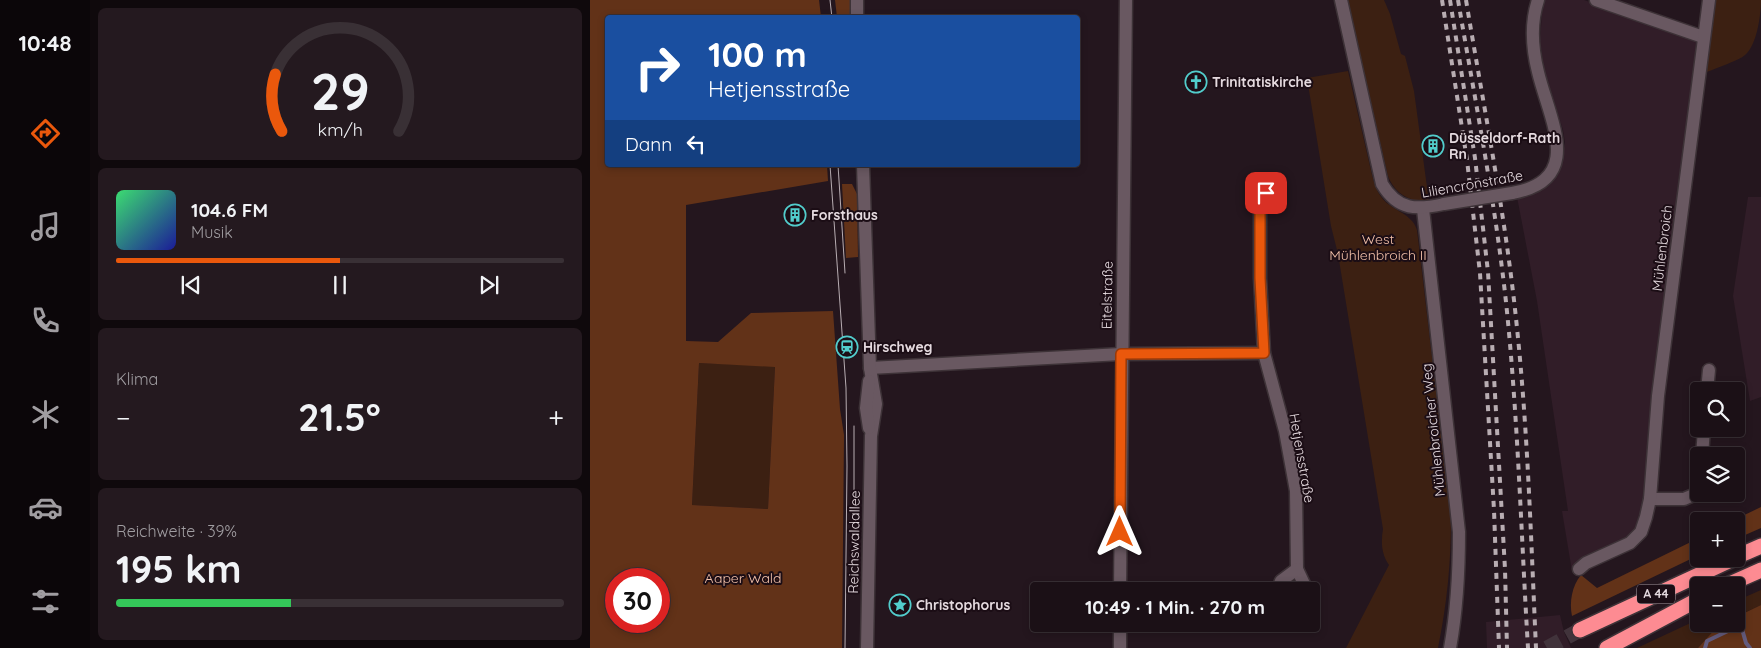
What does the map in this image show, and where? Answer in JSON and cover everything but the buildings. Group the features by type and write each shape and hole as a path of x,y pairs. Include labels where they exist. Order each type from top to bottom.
{"highway":[{"name":"A 44","path":"1745,553 1761,546"},
{"name":"A 44","path":"1580,630 1716,567"},
{"path":"1745,577 1761,570"},
{"name":"A 44","path":"1607,648 1690,604"}],"street":[{"path":"857,0 857,15"},
{"name":"Eitelstraße","path":"1120,582 1126,0"},
{"name":"Liliencronstraße","path":"1341,0 1380,178 1386,190 1399,202 1423,209 1528,190 1544,181 1554,165 1558,150 1555,132 1533,48 1533,28 1538,0"},
{"path":"1596,0 1703,37"},
{"name":"Mühlenbroich","path":"1579,569 1624,547 1638,536 1645,523 1650,499 1658,396 1709,0"},
{"name":"Reichswaldallee","path":"863,167 870,368 866,408 871,436 867,648"},
{"name":"Hetjensstraße","path":"1266,193 1260,210 1260,278 1264,353 1285,431 1296,492 1297,570 1302,582"},
{"name":"Mühlenbroicher Weg","path":"1423,209 1459,532 1454,625 1450,648"},
{"path":"870,368 1121,354 1264,353"},
{"path":"1708,382 1709,370"},
{"path":"1650,499 1684,499 1690,496"},
{"path":"1281,582 1297,570"},
{"path":"1120,632 1120,648"}],"shaded area":[{"path":"1543,0 1584,0 1697,39 1646,501 1638,532 1578,564 1572,571 1562,511 1568,511 1537,301 1517,197 1533,194 1543,189 1554,178 1561,163 1565,143 1563,130 1544,70 1540,40"},
{"path":"1748,197 1761,197 1761,397 1750,401 1733,296"},
{"path":"1560,615 1564,632 1571,648 1487,648 1486,622"}],"green space":[{"name":"Aaper Wald","path":"590,0 819,0 821,15 605,15 605,167 827,167 828,181 686,205 686,341 718,342 751,313 833,311 840,409 844,435 842,648 590,648","holes":["699,363 775,367 768,509 692,505"]},
{"path":"835,0 850,0 850,15 837,15"},
{"path":"1347,0 1384,0 1390,14 1401,54 1405,56 1414,91 1429,202 1422,202 1404,196 1395,188 1388,176"},
{"path":"1712,0 1761,0 1758,29 1753,44 1745,55 1731,63 1702,74"},
{"name":"West Mühlenbroich II","path":"1348,71 1376,187 1380,196 1411,220 1417,230 1451,518 1448,583 1438,648 1346,648 1389,565 1382,547 1383,529 1307,78"},
{"path":"842,184 852,184 857,194 858,257 846,258"},
{"path":"699,363 775,366 768,509 692,505"},
{"path":"1761,507 1761,528 1745,535 1745,515"},
{"path":"1690,542 1690,559 1572,616 1572,594 1575,584 1581,575 1597,588"},
{"path":"1761,590 1761,605 1745,613 1745,597"},
{"path":"1761,605 1761,648 1698,648 1713,632 1745,632 1745,613"},
{"path":"1690,623 1690,632 1714,632 1698,648 1637,648"}],"waterway":[{"path":"1705,648 1707,641 1730,630 1742,629 1746,643 1750,648"}],"tunnel":[{"path":"1547,648 1580,630"}],"tram line":[{"path":"830,0 832,15"},
{"path":"830,167 846,388 845,648"},
{"path":"838,167 845,273"},
{"path":"854,426 854,506"}],"railway":[{"path":"1442,0 1467,160 1480,273 1494,510 1499,648"},
{"path":"1450,0 1475,158 1488,272 1505,569 1507,648"},
{"path":"1458,0 1490,188 1506,302 1516,432 1528,648"},
{"path":"1466,0 1501,205 1517,328 1527,448 1536,648"}],"place":[{"name":"Trinitatiskirche","path":"1196,82"},
{"name":"Düsseldorf-Rath Rn","path":"1433,146"},
{"name":"Forsthaus","path":"795,215"},
{"name":"Hirschweg","path":"847,347"},
{"name":"Christophorus","path":"900,605"}],"route":[{"path":"1120,532 1121,354 1264,353 1260,278 1260,210 1266,193"}]}
